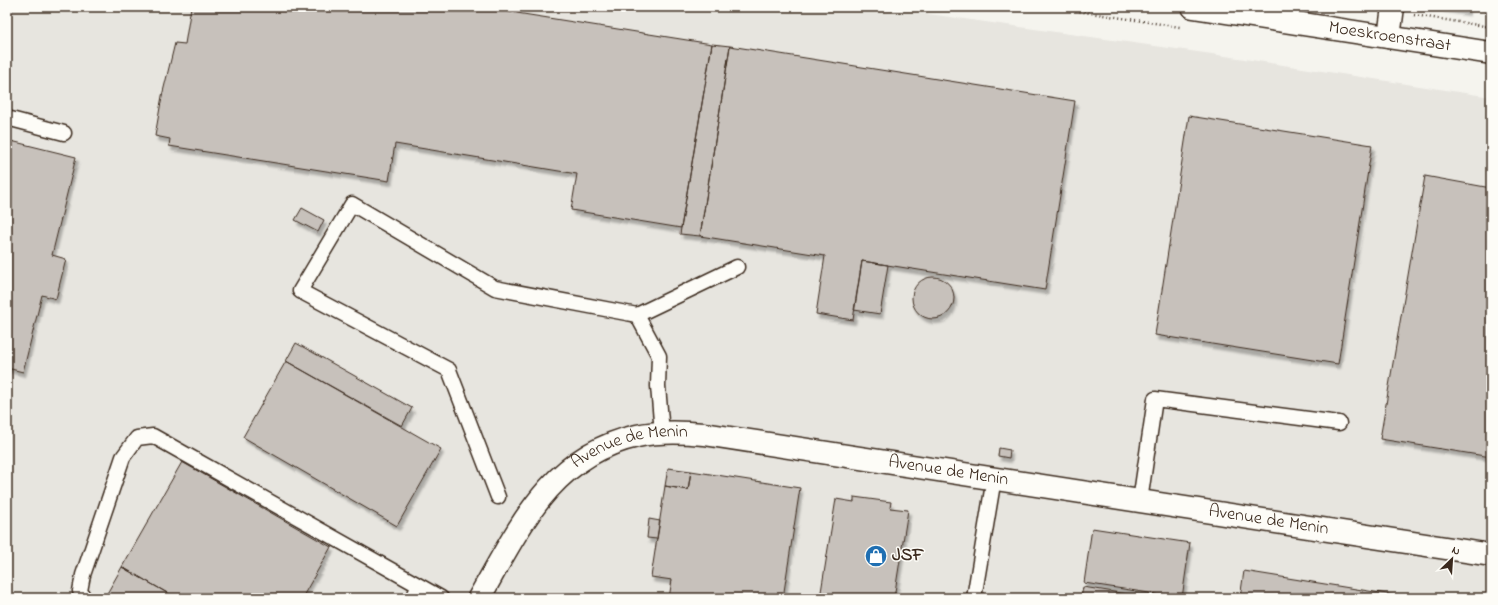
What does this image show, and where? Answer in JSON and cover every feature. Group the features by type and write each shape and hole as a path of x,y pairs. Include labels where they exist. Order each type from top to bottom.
{"street":[{"name":"Moeskroenstraat","path":"1193,7 1491,53"},
{"path":"1389,38 1393,9"},
{"name":"Avenue de Menin","path":"479,598 520,525 550,487 566,471 587,456 618,442 638,436 662,433 704,434 1491,555"}],"lane":[{"path":"7,118 64,133"},
{"path":"498,497 449,370 300,291 352,204 495,288 637,315 738,267"},
{"path":"637,315 659,356 658,386 662,433"},
{"path":"1140,501 1154,399 1339,423"},
{"path":"84,598 80,591 83,574 123,457 137,438 153,436 416,592 440,598"},
{"path":"974,598 994,478"}],"path":[{"path":"1363,7 1393,9 1491,27"}],"shaded area":[{"path":"7,7 879,7 1212,54 1491,97 1491,598 7,598"}],"building":[{"path":"191,7 479,7 712,44 681,228 571,210 577,174 395,144 389,181 169,146 170,139 155,136 162,96 175,43 185,44"},
{"path":"1441,7 1468,7 1467,11"},
{"path":"712,44 730,46 700,236 680,234"},
{"path":"730,46 1075,101 1045,290 862,261 853,320 816,314 825,256 700,236"},
{"path":"1189,116 1372,145 1338,364 1155,335"},
{"path":"7,140 76,157 52,255 66,259 56,299 42,295 23,372 7,368"},
{"path":"1425,176 1491,188 1491,457 1380,439"},
{"path":"302,208 324,220 318,232 295,220"},
{"path":"862,261 888,265 880,314 854,310"},
{"path":"929,277 937,277 948,283 954,294 954,302 948,313 937,319 929,319 918,313 912,302 912,294 918,283"},
{"path":"296,343 412,408 402,426 286,361"},
{"path":"286,361 441,449 397,526 243,437"},
{"path":"999,448 1010,450 1009,458 998,456"},
{"path":"182,462 331,547 302,598 176,598 122,567"},
{"path":"668,468 691,471 688,490 665,486"},
{"path":"691,471 800,488 783,598 669,598 672,580 651,577 665,486 688,490"},
{"path":"854,497 891,502 890,508 908,510 894,598 820,598 836,499 854,502"},
{"path":"649,519 660,521 657,539 647,538"},
{"path":"1092,528 1190,543 1182,598 1084,583"},
{"path":"122,567 176,598 105,597"},
{"path":"1244,571 1412,598 1240,598"},
{"path":"1083,587 1152,598 1081,598"}],"place":[{"name":"JSF","path":"876,556"}]}
